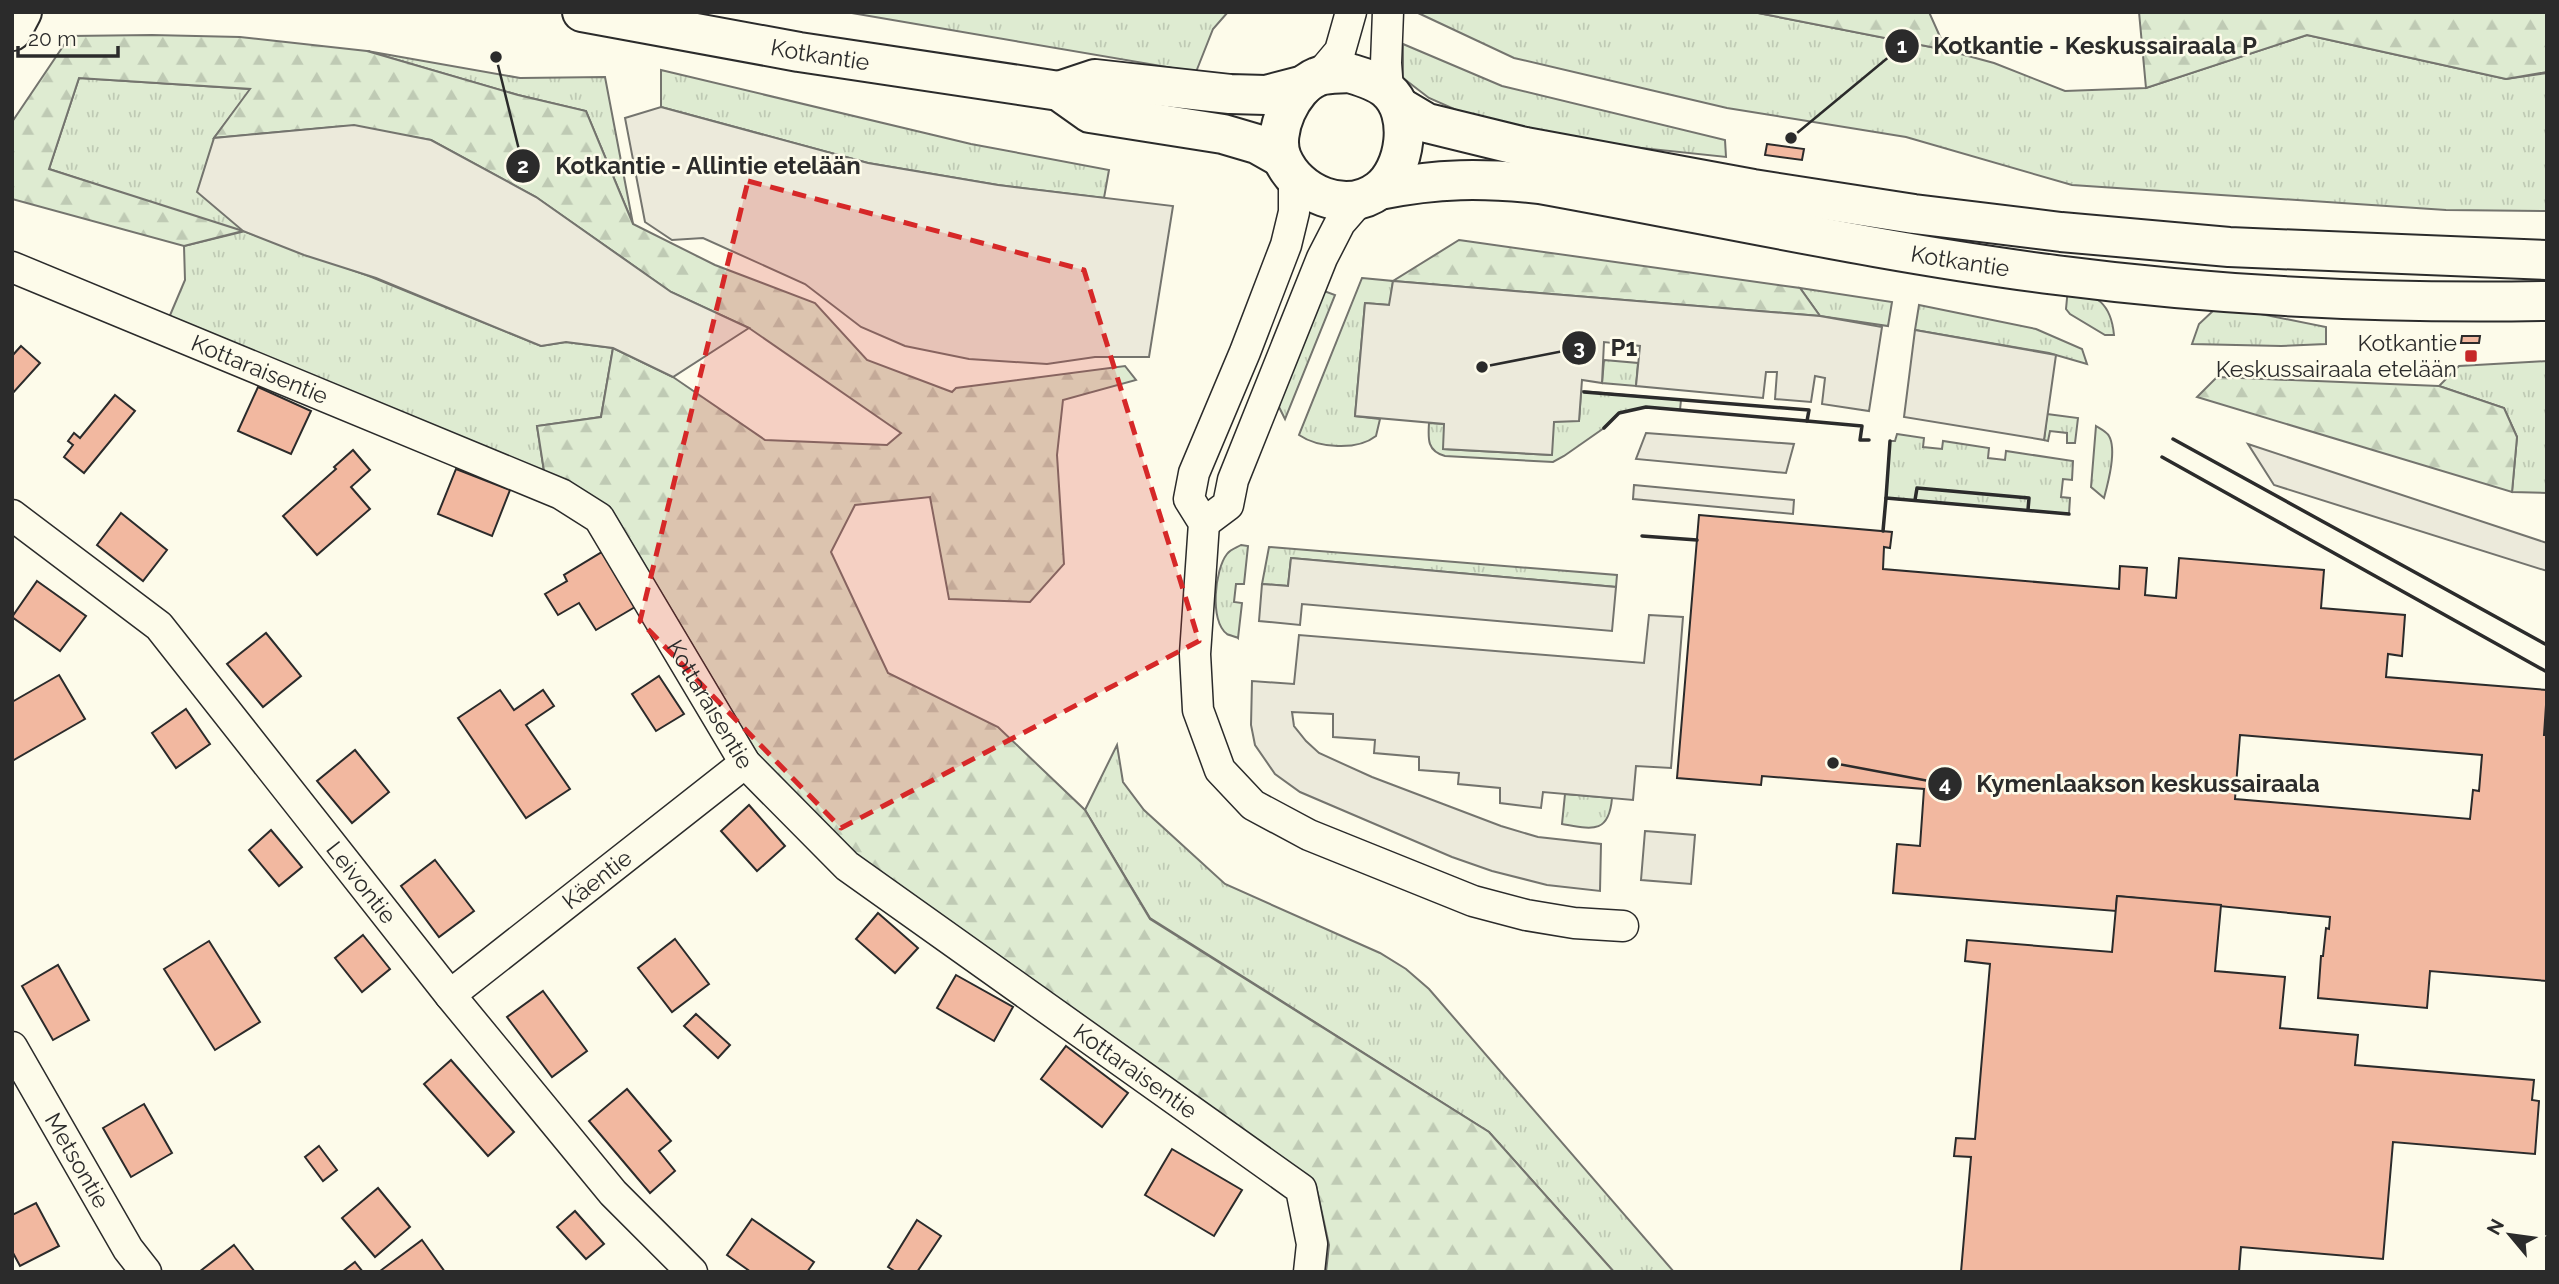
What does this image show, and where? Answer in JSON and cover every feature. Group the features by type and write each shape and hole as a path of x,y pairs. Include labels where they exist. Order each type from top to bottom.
{"street":[{"path":"12,31 22,12"},
{"name":"Kotkantie","path":"582,12 799,51 1059,91 1090,113 1223,134 1257,144 1287,167"},
{"path":"1351,12 1340,51 1285,111 1280,130 1294,212 1286,245 1194,473 1189,499 1204,523 1195,654 1198,710 1220,770 1253,805 1309,835 1473,901 1526,915 1574,923 1623,926"},
{"path":"1204,523 1228,505 1233,480 1322,258 1340,223 1400,162 1404,137 1386,63 1388,12"},
{"path":"1311,80 1349,73 1370,80 1394,99"},
{"name":"Kotkantie","path":"1059,91 1095,79 1230,94 1266,95 1311,80"},
{"name":"Kotkantie","path":"1394,99 1427,123 1525,148 1752,189 1914,214 2062,232 2230,247 2547,260"},
{"path":"1287,167 1314,194 1334,201 1370,195"},
{"name":"Kotkantie","path":"1370,195 1418,182 1488,178 1541,184 1915,254 2056,275 2219,293 2426,302 2547,301"},
{"name":"Kottaraisentie","path":"12,267 561,494 599,518 745,763 847,866 1301,1189 1312,1244 1309,1272"},
{"name":"Leivontie","path":"12,515 159,626 450,995 613,1193 692,1272"},
{"name":"Käentie","path":"450,995 745,763"},
{"name":"Metsontie","path":"12,1047 128,1249 146,1272"}],"highlighted area":[{"path":"748,181 1084,270 1199,641 841,828 640,621"}],"green space":[{"path":"846,12 1228,12 1213,29 1196,72"},
{"path":"1416,12 1753,12 1946,50 1994,63 2065,91 2146,88 2307,35 2506,79 2547,73 2547,211 2446,210 2072,185 1906,137 1727,108 1514,58"},
{"path":"1753,12 1929,12 1946,50"},
{"path":"2139,12 2547,12 2547,72 2506,79 2307,35 2146,88"},
{"path":"70,36 240,37 367,51 518,95 586,111 633,224 715,265 815,303 867,360 952,392 956,388 1125,366 1136,380 1063,400 1057,455 1064,564 1030,602 949,599 930,497 855,505 831,552 888,673 998,727 1085,810 1150,919 1489,1132 1614,1272 1326,1272 1329,1245 1316,1185 860,860 758,755 610,507 544,471 537,426 601,417 613,348 673,377 765,440 887,445 901,433 749,328 671,292 536,197 431,140 346,126 214,138 250,89 79,78 49,169 243,231 184,246 12,199 12,122"},
{"path":"1403,44 1502,86 1725,140 1726,157 1585,142 1488,124 1429,98 1403,78"},
{"path":"367,51 520,78 605,77 633,224 586,111 518,95"},
{"path":"661,70 971,144 1109,170 1104,198 998,185 868,163 661,107"},
{"path":"79,78 251,89 214,138 243,231 369,276 541,346 566,342 613,348 601,417 537,426 544,471 168,320 185,280 184,246 241,232 49,169"},
{"path":"1459,240 1800,288 1820,316 1393,281"},
{"path":"1362,278 1393,281 1390,305 1365,303 1355,416 1380,419 1376,436 1348,446 1316,443 1299,435"},
{"path":"1800,288 1892,302 1888,326 1820,316"},
{"path":"2068,288 2101,302 2110,315 2114,335 2105,335 2070,314 2066,309"},
{"path":"1324,291 1335,295 1285,419 1279,407 1281,395"},
{"path":"1919,305 2036,329 2082,349 2087,364 2049,353 1915,330"},
{"path":"2215,309 2236,309 2326,327 2326,344 2192,344 2199,324"},
{"path":"1604,360 1638,363 1636,386 1602,383"},
{"path":"2547,361 2547,493 2512,492 2517,437 2504,408 2439,386 2459,366"},
{"path":"2217,377 2439,386 2504,408 2517,437 2512,492 2197,397"},
{"path":"1581,391 1681,400 1680,410 1646,407 1619,413 1604,428 1553,462 1445,456 1435,451 1430,444 1429,423 1444,424 1444,449 1551,455 1553,421 1579,421"},
{"path":"2047,414 2078,418 2075,443 2067,443 2067,433 2050,431 2048,441 2044,440"},
{"path":"2096,426 2108,435 2112,449 2104,498 2091,487"},
{"path":"1897,434 1924,438 1923,447 1942,449 1943,441 1989,448 1988,458 2005,460 2006,451 2073,461 2072,480 2063,479 2061,497 2070,498 2069,514 1886,498 1890,441 1895,441"},
{"path":"1241,545 1248,546 1244,584 1236,584 1234,602 1242,603 1238,638 1227,634 1221,627 1216,595 1223,561 1229,552"},
{"path":"1269,547 1617,575 1616,587 1291,558 1288,586 1262,584"},
{"path":"1117,745 1123,782 1144,810 1225,884 1380,953 1406,969 1429,989 1674,1272 1614,1272 1489,1132 1150,918 1085,810"},
{"path":"1565,794 1612,798 1603,824 1590,828 1562,824"}],"shaded area":[{"path":"661,107 868,163 998,185 1173,206 1149,357 1095,357 1047,364 969,359 905,346 861,327 805,284 703,238 672,240 645,222 625,118"},
{"path":"354,125 431,140 536,197 671,292 749,328 673,377 613,348 566,342 541,346 376,278 304,255 243,231 197,192 214,138"},
{"path":"1393,281 1820,316 1882,327 1869,411 1822,404 1825,378 1815,376 1811,402 1775,399 1777,372 1766,372 1763,398 1636,386 1640,346 1604,342 1602,383 1582,380 1579,421 1554,422 1552,455 1443,449 1444,424 1355,416 1365,303 1389,305"},
{"path":"1915,330 2056,355 2044,440 1904,417"},
{"path":"1646,433 1794,444 1786,473 1636,459"},
{"path":"2248,444 2547,543 2547,571 2274,485"},
{"path":"1634,485 1794,500 1793,514 1633,499"},
{"path":"1291,558 1616,587 1612,631 1302,604 1300,625 1259,621 1262,584 1288,586"},
{"path":"1649,615 1683,617 1671,768 1636,766 1633,800 1543,792 1541,808 1500,803 1500,788 1458,784 1459,773 1419,770 1419,757 1374,753 1375,740 1333,737 1333,714 1292,712 1294,726 1319,753 1372,777 1501,826 1538,837 1601,844 1600,891 1547,885 1492,871 1452,857 1300,792 1275,774 1255,745 1251,725 1252,681 1294,684 1299,635 1644,663"},
{"path":"1645,831 1695,835 1691,884 1641,880"}],"building":[{"path":"1767,144 1804,149 1802,160 1765,155"},
{"path":"2462,336 2480,336 2479,343 2461,343"},
{"path":"21,346 40,363 12,394 12,356"},
{"path":"258,387 311,411 291,454 238,431"},
{"path":"115,395 135,411 84,473 64,457 73,445 68,441 74,433 80,438"},
{"path":"353,450 370,470 351,487 370,509 317,555 283,516 336,469 334,467"},
{"path":"456,469 510,490 492,536 438,514"},
{"path":"121,513 167,550 143,581 97,545"},
{"path":"1699,515 1892,532 1890,548 1884,547 1883,569 2119,589 2120,566 2147,568 2145,595 2176,598 2179,558 2324,570 2321,608 2405,615 2402,656 2388,654 2386,677 2547,690 2544,735 2547,735 2547,981 2430,971 2427,1008 2318,998 2321,956 2330,917 2117,896 2116,911 1893,893 1897,844 1920,846 1924,789 1762,776 1761,785 1677,778","holes":["2240,735 2482,755 2479,791 2473,790 2470,819 2235,799"]},
{"path":"602,552 635,607 596,630 579,603 558,615 545,594 567,581 564,575"},
{"path":"37,581 86,616 60,651 12,617"},
{"path":"266,633 301,676 263,707 227,664"},
{"path":"59,675 85,719 12,761 12,702"},
{"path":"659,676 684,714 656,731 632,694"},
{"path":"500,690 514,710 543,690 554,706 526,725 570,789 526,818 458,718"},
{"path":"186,709 210,744 176,768 152,733"},
{"path":"355,750 389,792 352,823 317,781"},
{"path":"749,805 785,846 757,871 721,831"},
{"path":"271,830 302,867 279,886 249,850"},
{"path":"435,860 474,911 439,937 401,886"},
{"path":"2117,896 2221,905 2215,971 2285,977 2280,1028 2358,1035 2355,1065 2534,1080 2532,1100 2539,1101 2535,1154 2393,1142 2383,1259 2241,1247 2239,1272 1961,1272 1971,1157 1954,1156 1956,1138 1975,1139 1990,964 1965,961 1967,940 2112,952"},
{"path":"878,913 918,948 895,973 856,939"},
{"path":"363,935 390,969 362,992 335,958"},
{"path":"675,939 709,984 672,1012 638,968"},
{"path":"209,941 260,1022 215,1050 164,969"},
{"path":"58,965 89,1020 53,1040 22,986"},
{"path":"956,975 1013,1007 994,1041 937,1008"},
{"path":"543,991 587,1051 552,1077 507,1017"},
{"path":"696,1014 730,1045 718,1058 684,1026"},
{"path":"1066,1046 1128,1093 1102,1127 1041,1079"},
{"path":"451,1060 514,1132 488,1156 424,1084"},
{"path":"627,1089 671,1141 659,1151 675,1171 650,1193 589,1121"},
{"path":"144,1104 172,1153 131,1177 103,1128"},
{"path":"319,1146 337,1170 323,1181 305,1157"},
{"path":"1172,1149 1242,1190 1214,1236 1145,1195"},
{"path":"378,1188 410,1227 375,1257 342,1218"},
{"path":"36,1203 59,1246 20,1266 12,1251 12,1215"},
{"path":"575,1211 604,1244 586,1259 557,1227"},
{"path":"752,1219 814,1262 807,1272 751,1272 727,1255"},
{"path":"917,1220 941,1236 917,1272 896,1272 888,1267"},
{"path":"422,1240 445,1272 380,1271"},
{"path":"234,1245 255,1272 199,1272"},
{"path":"355,1262 363,1272 342,1272"}],"wall":[{"path":"1584,392 1809,410 1807,421 1862,426 1860,440 1869,440"},
{"path":"1604,428 1619,413 1646,407 1807,421"},
{"path":"2173,439 2547,645"},
{"path":"1886,498 1890,441"},
{"path":"2162,457 2547,672"},
{"path":"1915,500 1917,488 2029,498 2028,510"},
{"path":"1883,531 1886,498 2069,514"},
{"path":"1642,536 1697,540"}],"place":[{"name":"Kotkantie - Allintie etelään","path":"496,57"},
{"name":"Kotkantie - Keskussairaala P","path":"1791,138"},
{"name":"Kotkantie Keskussairaala etelään","path":"2471,356"},
{"name":"P1","path":"1482,367"},
{"name":"Kymenlaakson keskussairaala","path":"1833,763"}]}
